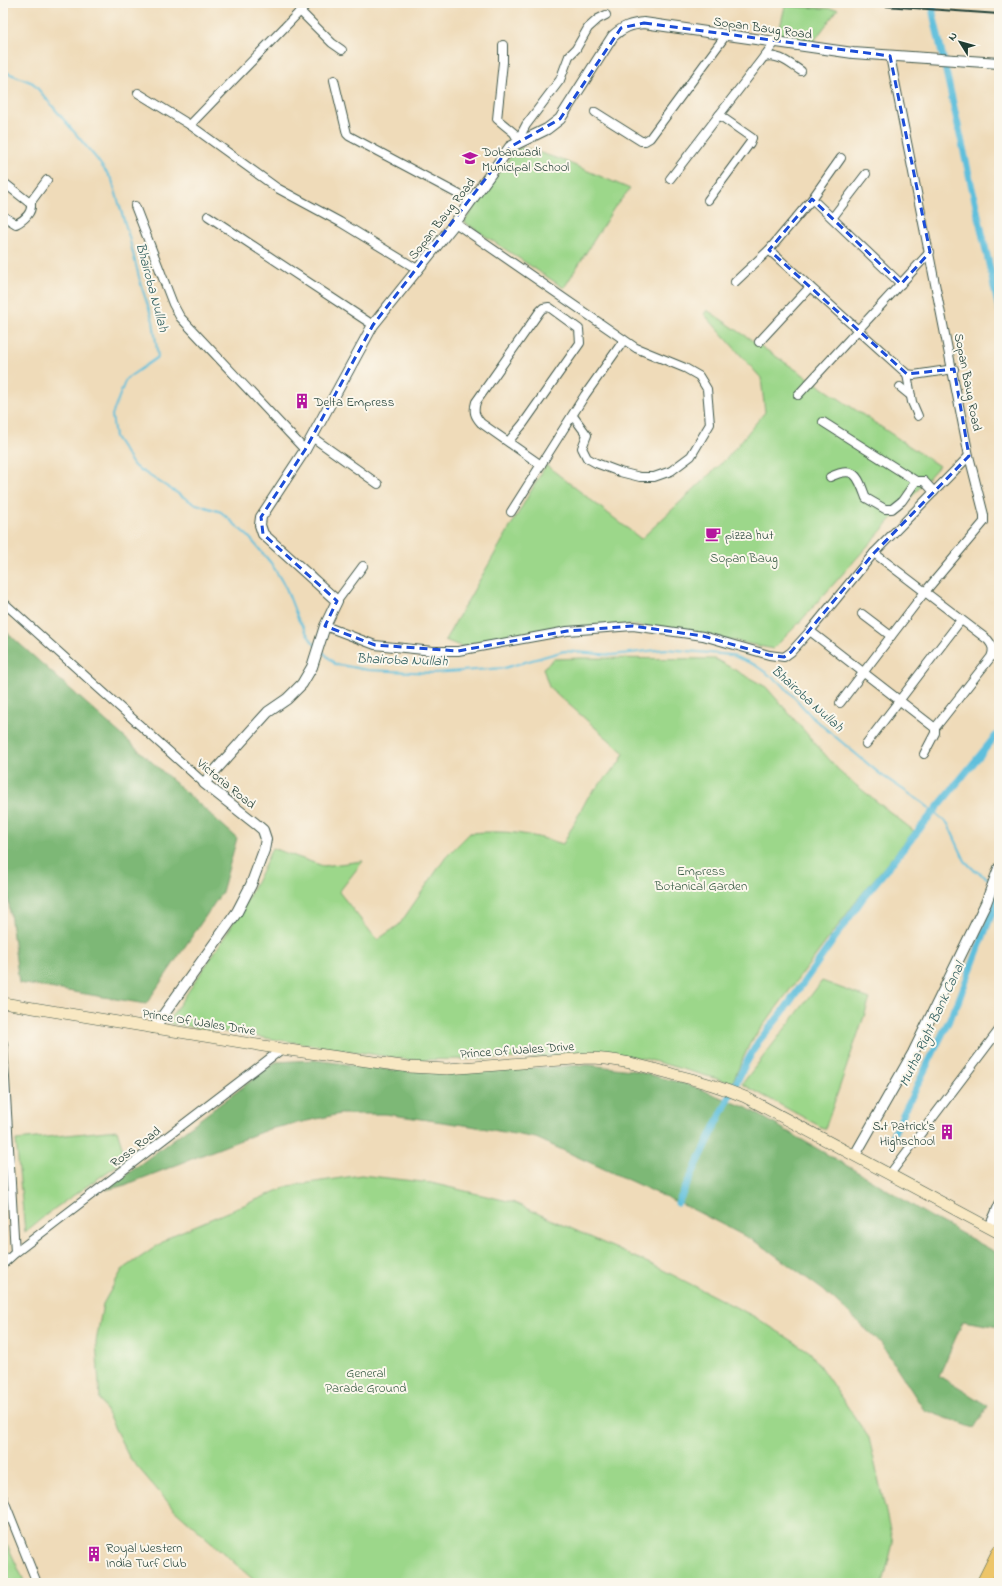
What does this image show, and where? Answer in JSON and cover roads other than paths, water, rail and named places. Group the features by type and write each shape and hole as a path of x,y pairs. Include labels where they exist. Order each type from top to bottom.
{"highway":[{"path":"983,1583 999,1551"},
{"path":"992,1583 999,1570"}],"main road":[{"name":"Prince Of Wales Drive","path":"3,1003 282,1049 409,1067 447,1069 607,1058 626,1061 721,1087 745,1097 999,1233"}],"street":[{"path":"190,124 308,3"},
{"path":"300,11 332,43 342,50"},
{"path":"517,142 560,80 569,56 576,49 588,28 598,19 606,15"},
{"name":"Sopan Baug Road","path":"337,601 263,534 261,530 261,517 305,450 373,325 455,223 510,148 517,142 547,129 560,119 613,36 621,28 632,24 644,23 852,53 999,63"},
{"path":"595,112 640,141 645,141 654,132 726,35"},
{"path":"670,179 776,41"},
{"path":"503,45 503,62 497,119 514,133 517,142"},
{"path":"764,57 772,55 778,57 802,71"},
{"name":"Sopan Baug Road","path":"840,703 924,593 984,522 984,515 969,456 954,369 890,56"},
{"path":"334,80 347,134 349,136 471,201"},
{"path":"138,93 190,124 277,188 340,222 417,269"},
{"path":"708,200 752,138 719,114"},
{"path":"735,282 769,250 812,199 840,158"},
{"path":"833,217 866,174"},
{"path":"30,203 47,180"},
{"path":"3,182 30,203 32,208 30,213 21,222 16,224 3,216"},
{"path":"812,199 833,217 901,284"},
{"path":"135,206 173,304 180,317 305,450"},
{"path":"208,216 373,325"},
{"path":"455,223 540,280 624,340 646,352 685,368 699,376 706,389 710,424 690,456 671,471 654,477 640,477 620,472 587,458 582,448 587,435 573,416"},
{"path":"769,250 907,374 914,375 954,369"},
{"path":"798,395 930,252"},
{"path":"759,342 810,287"},
{"path":"564,317 573,305"},
{"path":"508,442 523,424 580,343 578,330 564,317 549,307 543,308 540,311 476,402 474,408 475,416 478,419 508,442 541,465"},
{"path":"511,512 624,340"},
{"path":"907,374 911,396 918,416"},
{"path":"900,387 911,396"},
{"path":"823,422 916,481 924,482 934,492"},
{"path":"312,437 378,484"},
{"path":"324,630 374,645 433,651 458,651 566,631 633,626 703,636 769,655 784,657 791,652 810,631 874,553 969,456"},
{"path":"830,477 843,471 851,472 861,480 866,498 885,509 892,509 902,501 916,481"},
{"path":"874,553 924,593 988,640 994,651 991,657 935,728 935,733 924,754"},
{"path":"204,783 268,712 295,693 302,684 312,667 324,630 337,601 363,566"},
{"name":"Victoria Road","path":"3,602 204,783 263,830 266,839 251,884 237,912 154,1028"},
{"path":"862,614 891,636"},
{"path":"866,744 961,620"},
{"path":"810,631 899,702 935,728"},
{"path":"855,1155 913,1053 986,903 999,868"},
{"path":"890,1174 999,1030"},
{"path":"3,1043 15,1253"},
{"name":"Ross Road","path":"3,1264 15,1253 282,1049"},
{"path":"989,1227 999,1204"},
{"path":"3,1498 37,1583"}],"waterway":[{"path":"934,3 933,13 999,309"},
{"name":"Bhairoba Nullah","path":"3,71 33,83 96,158 112,180 129,237 141,285 153,321 158,357 126,379 112,415 115,437 134,466 193,503 221,512 249,537 271,563 286,588 298,619 316,646"},
{"name":"Bhairoba Nullah","path":"321,650 335,664 368,670 433,673 504,668 564,651 612,655 666,649 731,655 755,665 782,684 814,719 880,774 923,803 948,824 965,861 973,869 990,880"},
{"path":"678,1203 744,1067 758,1042 782,1013 863,898 999,732"},
{"name":"Mutha Right Bank Canal","path":"891,1139 958,1002 999,895"}],"railway":[{"path":"842,3 999,14"},
{"path":"955,3 999,6"}],"place":[{"name":"Dobarwadi Municipal School","path":"470,158"},
{"name":"Delta Empress","path":"302,401"},
{"name":"pizza hut","path":"713,534"},
{"name":"S.t Patrick's Highschool","path":"947,1132"},
{"name":"Royal Western India Turf Club","path":"94,1554"}],"park label":[{"name":"Sopan Baug","path":"744,557"},
{"name":"Empress Botanical Garden","path":"701,878"},
{"name":"General Parade Ground","path":"366,1380"}]}
